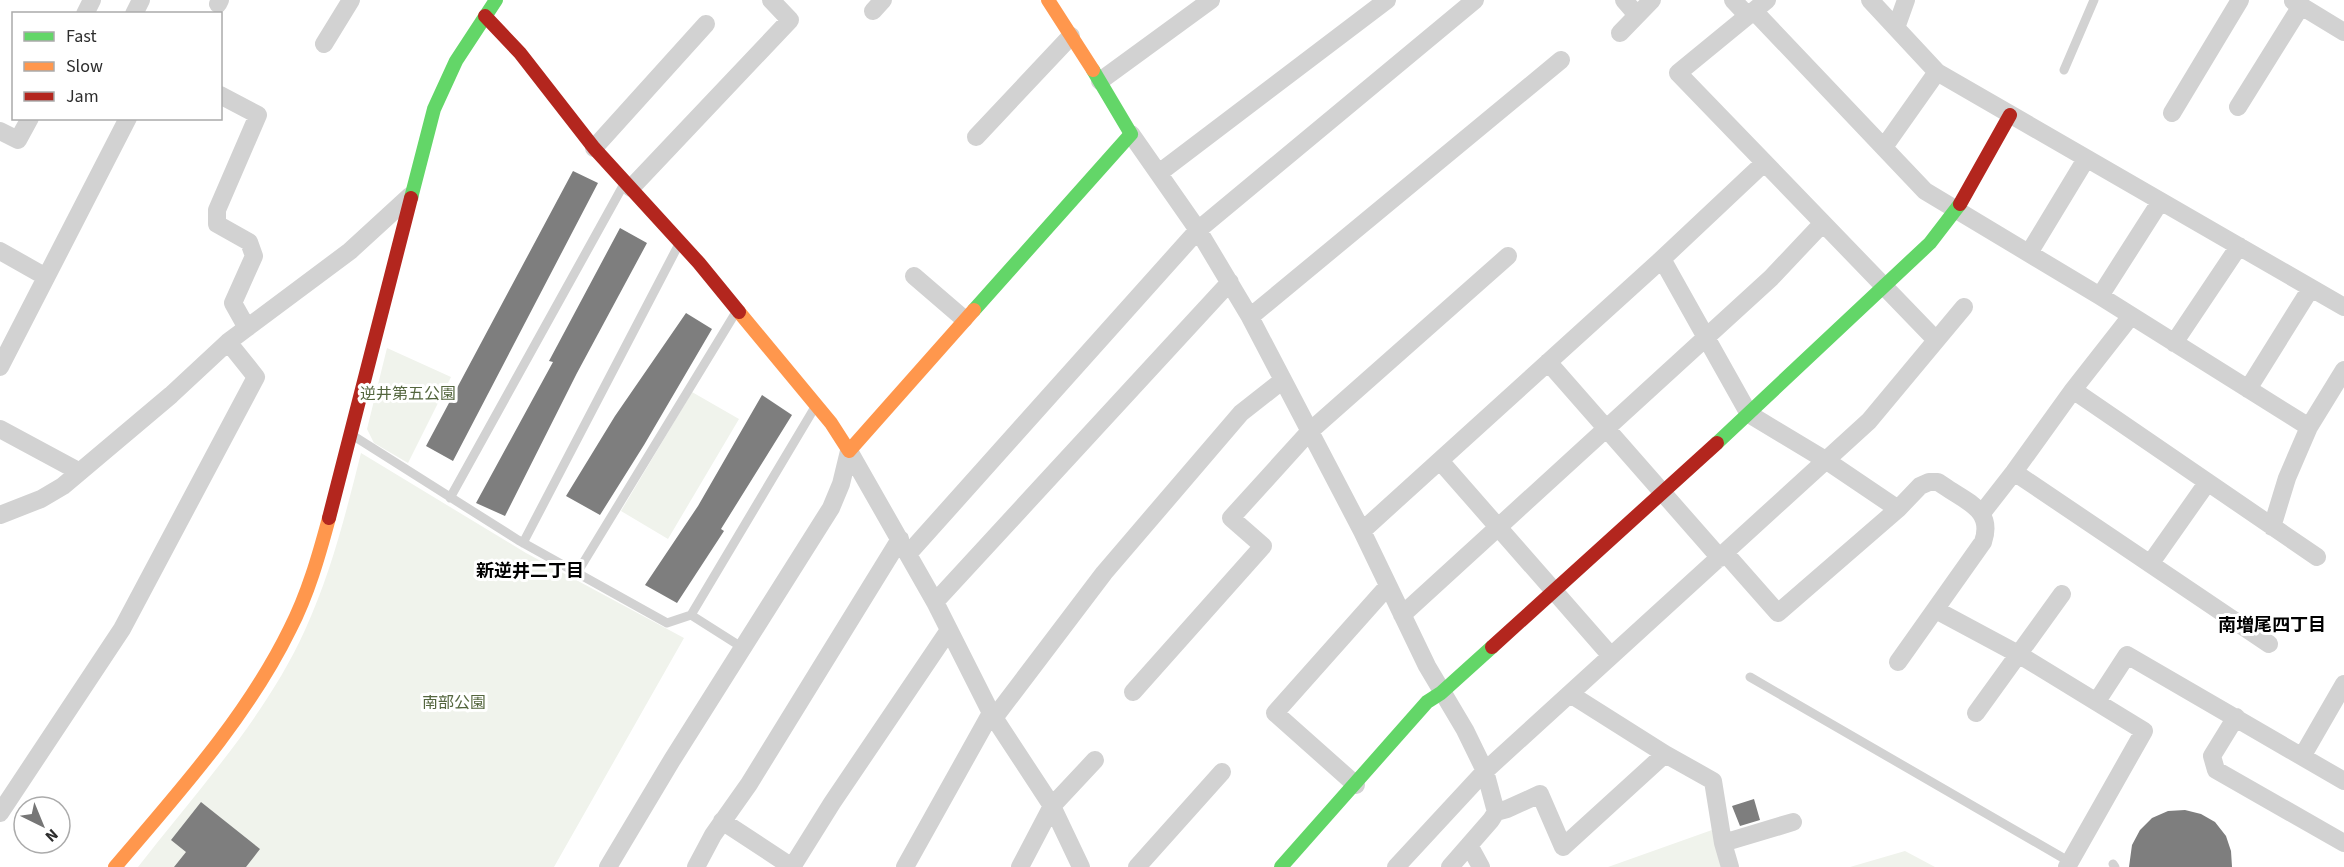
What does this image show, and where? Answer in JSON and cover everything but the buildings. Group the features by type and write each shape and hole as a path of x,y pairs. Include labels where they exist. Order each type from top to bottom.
{"street":[{"path":"324,44 351,0"},
{"path":"628,185 790,20 771,0"},
{"path":"1048,0 1131,134 1198,230 1250,318 1362,531 1401,615 1442,693 1466,730 1485,771 1496,812"},
{"path":"1100,81 1211,0"},
{"path":"1159,173 1387,0"},
{"path":"696,867 722,821 749,784 904,547 1198,230 1412,55 1475,0"},
{"path":"1624,0 1637,15"},
{"path":"1620,33 1652,0"},
{"path":"1733,0 1756,9 1925,191 2100,296 2309,427"},
{"path":"1870,0 1937,72 2344,307"},
{"path":"1896,28 1906,0"},
{"path":"2172,113 2240,0"},
{"path":"2238,107 2296,3 2344,32"},
{"path":"115,867 188,781 240,711 290,630 325,533 434,108 456,62 492,4 520,53 594,148 680,242 816,405 849,451 935,602 993,715 1052,806 1081,867"},
{"path":"1756,9 1677,73 1935,339"},
{"path":"594,148 706,24"},
{"path":"976,137 1071,36"},
{"path":"1250,318 1560,60"},
{"path":"1884,147 1937,72"},
{"path":"222,96 258,116 217,210 217,224 249,242 254,256 233,303 247,328"},
{"path":"1281,867 1356,785 1427,702 1442,693 1749,414 1930,243 1957,210 2010,115"},
{"path":"0,131 18,140 29,120"},
{"path":"0,367 127,120"},
{"path":"608,867 672,760 831,508 841,484 849,451 964,319 1131,134"},
{"path":"2029,254 2086,159"},
{"path":"1362,531 1441,462 1764,163"},
{"path":"0,515 41,499 63,486 78,471 171,395 228,342 350,251 410,196"},
{"path":"2100,296 2160,202"},
{"path":"1401,615 1771,278 1822,224"},
{"path":"2174,343 2239,246"},
{"path":"0,251 46,277"},
{"path":"1133,692 1263,546 1231,518 1309,432 1508,256"},
{"path":"1662,259 1749,414 1827,461 1898,509"},
{"path":"914,276 964,319"},
{"path":"935,602 1230,282"},
{"path":"2248,389 2312,288"},
{"path":"1396,867 1485,771 1869,421 1964,307"},
{"path":"1982,513 2131,316"},
{"path":"0,813 122,629 256,377 228,342"},
{"path":"1548,362 1662,492 1778,613 1898,509 1920,486 1929,482 1938,482 1982,513 1987,521 1983,542 1898,662"},
{"path":"2272,527 2287,477 2309,427 2344,370"},
{"path":"905,867 993,715 1104,573 1241,413 1283,380"},
{"path":"2073,390 2317,557"},
{"path":"0,429 78,471"},
{"path":"1441,462 1611,656"},
{"path":"2014,472 2269,644"},
{"path":"2150,564 2207,483"},
{"path":"1356,785 1275,713 1388,586"},
{"path":"1976,714 2062,594"},
{"path":"1936,610 2018,654 2144,731 2068,865"},
{"path":"722,821 792,867 832,803 949,630"},
{"path":"2097,701 2127,656 2344,781"},
{"path":"2303,756 2344,684"},
{"path":"1570,694 1665,754 1713,781 1723,843 1730,867"},
{"path":"2236,717 2212,756 2216,770 2344,843"},
{"path":"1450,867 1496,812 1540,794 1563,847 1665,754"},
{"path":"1020,867 1052,806 1095,760"},
{"path":"1137,867 1222,771"},
{"path":"1723,843 1793,822"},
{"path":"1469,845 1481,867"}],"lane":[{"path":"2064,70 2094,0"},
{"path":"450,498 628,185"},
{"path":"523,543 680,242"},
{"path":"578,573 737,310"},
{"path":"350,434 523,543 667,623 691,615 816,405"},
{"path":"691,615 743,648"},
{"path":"1750,677 2068,865"}],"green space":[{"name":"逆井第五公園","path":"387,348 451,377 408,463 374,443 367,429"},
{"path":"692,392 739,419 668,539 621,511"},
{"name":"南部公園","path":"361,453 526,553 684,638 554,867 138,867 229,753 289,662 323,587 344,520"},
{"path":"1712,830 1722,867 1608,867"},
{"path":"1905,851 1935,867 1850,867"}],"traffic: fast":[{"path":"411,198 434,109 456,61 496,0"},
{"path":"974,310 1131,134 1093,70"},
{"path":"1717,443 1930,243 1960,204"},
{"path":"1281,867 1427,702 1441,693 1492,647"}],"traffic: slow":[{"path":"1048,0 1093,70"},
{"path":"739,312 831,423 849,451 974,310"},
{"path":"115,867 210,753 273,661 302,602 329,518"}],"traffic: jam":[{"path":"485,16 520,53 594,148 699,263 739,312"},
{"path":"1960,204 2010,115"},
{"path":"329,518 411,198"},
{"path":"1492,647 1717,443"}],"district":[{"name":"新逆井二丁目","path":"530,571"},
{"name":"南増尾四丁目","path":"2272,625"}]}
